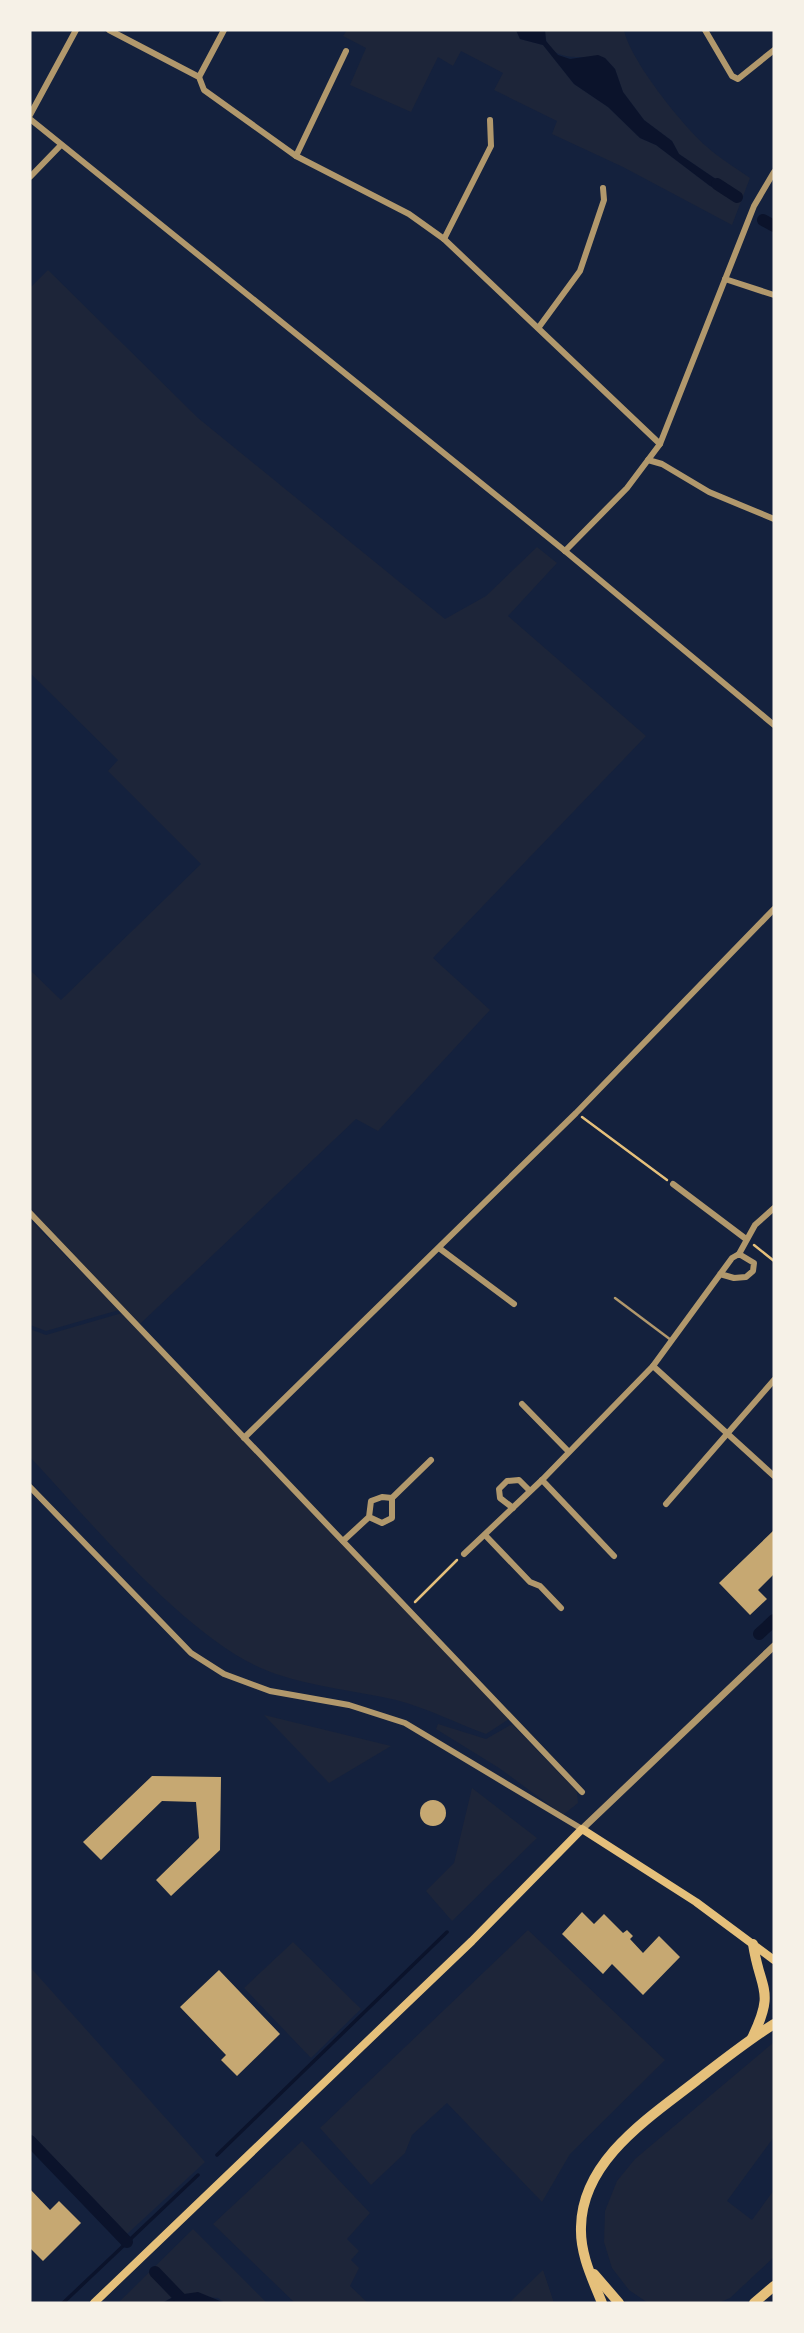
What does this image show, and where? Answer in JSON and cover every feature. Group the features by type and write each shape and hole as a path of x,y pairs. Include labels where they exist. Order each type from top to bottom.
{"highway":[{"path":"752,2038 763,2015 765,1988 757,1970 753,1944"},
{"path":"763,2015 774,2005"},
{"path":"602,2303 586,2265 581,2224 584,2202 609,2156 648,2118 774,2024"},
{"path":"586,2265 620,2303"},
{"path":"754,2303 774,2286"}],"main road":[{"path":"94,2303 472,1941 582,1829 696,1902 774,1960"}],"street":[{"path":"76,30 30,117 61,145 565,551 774,725"},
{"path":"109,30 199,77 204,90 296,156 408,214 444,239 660,444"},
{"path":"199,77 224,30"},
{"path":"705,30 732,76 738,79 774,50"},
{"path":"296,156 346,51"},
{"path":"444,239 491,146 490,120"},
{"path":"30,177 61,145"},
{"path":"565,551 627,488 660,444 754,206 774,172"},
{"path":"539,327 579,271 604,200 603,188"},
{"path":"725,279 774,295"},
{"path":"648,460 662,464 709,492 774,519"},
{"path":"244,1438 576,1113 774,909"},
{"path":"673,1184 746,1239"},
{"path":"464,1554 542,1480 653,1366 720,1274 739,1254 746,1239 774,1208"},
{"path":"30,1213 582,1791"},
{"path":"439,1248 514,1304"},
{"path":"720,1274 734,1278 746,1277 752,1271 754,1263 739,1254"},
{"path":"653,1366 774,1476"},
{"path":"666,1504 774,1380"},
{"path":"522,1404 568,1451"},
{"path":"369,1517 382,1522 392,1518 392,1498 432,1460"},
{"path":"513,1508 500,1498 499,1489 507,1481 520,1480 529,1490"},
{"path":"542,1480 614,1556"},
{"path":"30,1487 191,1653 224,1674 270,1691 349,1705 405,1723 582,1829 774,1646"},
{"path":"343,1541 369,1517 371,1501 382,1497 392,1498"},
{"path":"485,1535 530,1582 540,1586 561,1608"}],"lane":[{"path":"769,179 774,186"},
{"path":"615,1298 671,1340"}],"path":[{"path":"576,1113 673,1184"},
{"path":"746,1239 774,1261"},
{"path":"407,1609 464,1554"}],"shaded area":[{"path":"347,30 516,30 520,39 543,45 574,84 608,107 640,138 656,145 710,186 730,194 726,186 679,154 672,141 644,120 623,92 615,69 605,58 566,56 558,53 551,49 545,30 624,30 628,43 646,74 684,123 711,150 750,178 732,225 623,167 552,134 557,121 494,90 503,73 461,51 453,66 438,57 411,112 350,85 366,48 343,36"},
{"path":"516,30 545,30 546,41 558,55 570,59 598,55 605,58 615,69 623,92 644,120 672,141 679,154 726,186 730,194 710,186 656,145 640,138 608,107 574,84 543,45 520,39"},
{"path":"48,270 198,418 445,619 486,596 537,547 557,563 508,616 646,736 433,958 490,1010 378,1131 356,1119 140,1324 30,1209 30,970 61,1000 201,864 108,771 118,760 30,673 30,288"},
{"path":"30,1220 119,1310 46,1331 30,1325"},
{"path":"122,1313 509,1719 486,1734 396,1700 320,1686 276,1674 244,1660 211,1638 178,1611 113,1547 30,1457 30,1329 46,1335"},
{"path":"264,1715 391,1746 329,1783"},
{"path":"438,1724 486,1739 512,1724 577,1792 578,1803 563,1815 499,1768 436,1729"},
{"path":"472,1788 537,1838 452,1921 426,1891 454,1863"},
{"path":"528,1930 665,2060 570,2154 542,2202 447,2103 412,2135 405,2153 371,2185 320,2128"},
{"path":"293,1942 361,2009 311,2058 244,1988"},
{"path":"30,1967 205,2162 127,2234 30,2133"},
{"path":"774,2042 774,2137 727,2201 752,2220 774,2190 774,2257 730,2298 718,2303 648,2303 629,2290 612,2268 604,2242 605,2211 617,2181 635,2159"},
{"path":"302,2141 370,2213 347,2239 359,2251 351,2260 359,2268 350,2286 368,2303 295,2303 213,2224"},
{"path":"193,2229 267,2303 225,2303 218,2298 177,2295 162,2303 118,2303"},
{"path":"543,2270 554,2303 509,2303"},
{"path":"198,2292 225,2303 162,2303 177,2295"}],"building":[{"path":"774,1530 774,1574 758,1590 767,1599 750,1615 719,1583"},
{"path":"152,1776 221,1777 220,1850 171,1896 156,1880 199,1838 196,1802 162,1801 101,1860 83,1842"},
{"path":"433,1800 442,1804 446,1813 442,1822 433,1826 424,1822 420,1813 424,1804"},
{"path":"582,1912 594,1924 604,1914 623,1933 627,1930 633,1936 630,1939 643,1953 659,1936 680,1957 643,1995 612,1964 603,1974 562,1934"},
{"path":"219,1970 280,2034 237,2076 221,2060 226,2055 180,2007"},
{"path":"30,2189 50,2210 59,2201 81,2223 43,2261 30,2248"}],"waterway":[{"path":"717,184 737,197"},
{"path":"763,220 774,226"},
{"path":"759,1634 774,1620"},
{"path":"217,2155 447,1932"},
{"path":"30,2141 127,2242"},
{"path":"63,2303 198,2175"},
{"path":"155,2272 185,2303"}]}
